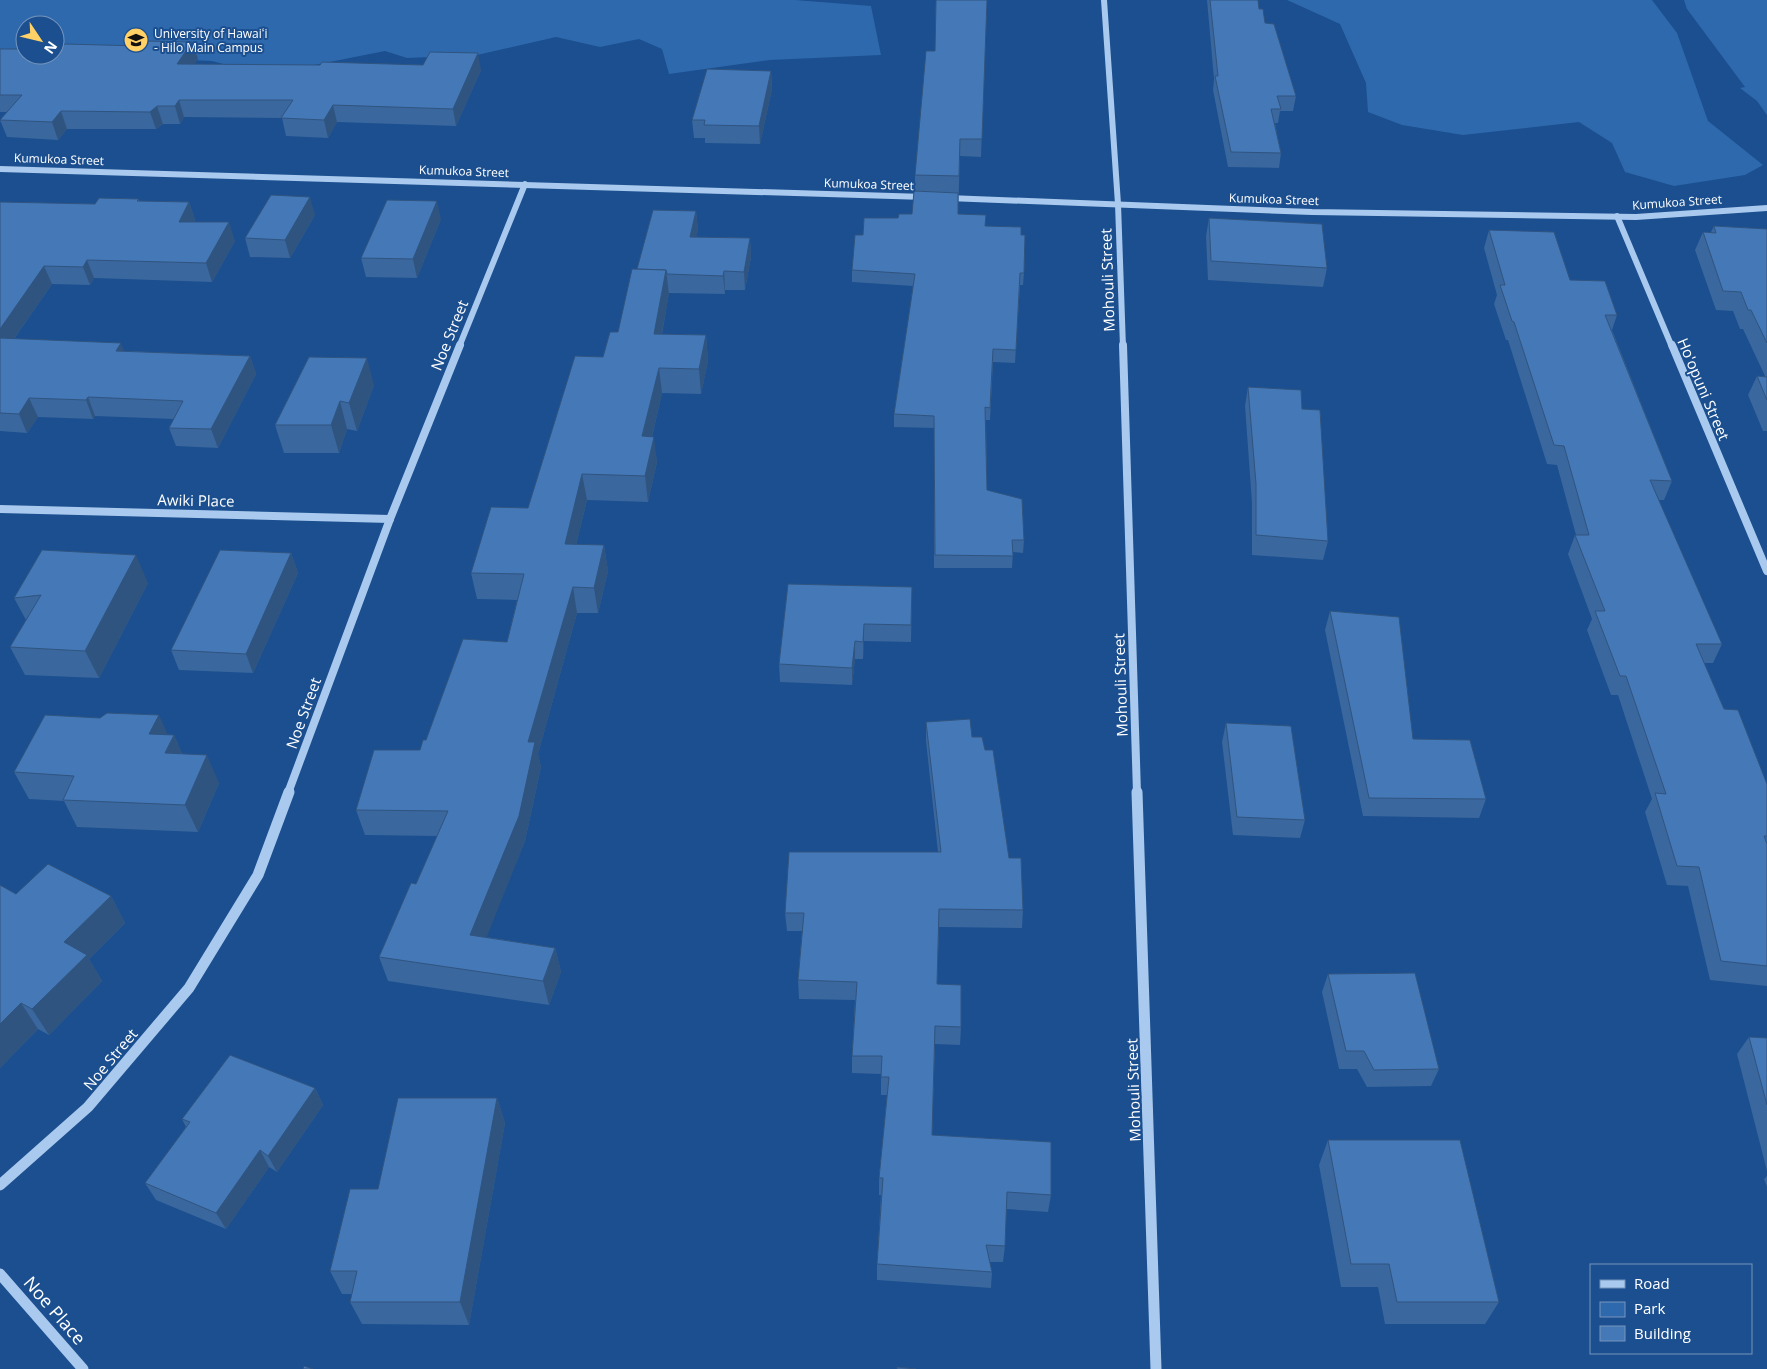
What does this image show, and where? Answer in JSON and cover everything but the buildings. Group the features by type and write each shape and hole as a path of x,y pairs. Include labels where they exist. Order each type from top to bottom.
{"street":[{"name":"Mohouli Street","path":"1104,0 1118,204 1156,1369"},
{"name":"Kumukoa Street","path":"0,169 930,197"},
{"name":"Noe Street","path":"0,1186 88,1106 189,988 258,875 390,519 525,184"},
{"name":"Kumukoa Street","path":"940,198 1312,212 1616,216 1767,208"},
{"name":"Ho'opuni Street","path":"1616,216 1767,571"},
{"name":"Awiki Place","path":"0,508 390,519"},
{"name":"Noe Place","path":"0,1274 84,1369"}],"green space":[{"path":"0,0 795,0 871,6 881,55 770,60 669,74 662,49 639,39 600,47 556,37 477,55 407,58 385,51 264,75 212,61 65,54 65,15 15,15 15,53 0,52"},
{"path":"1287,0 1652,0 1677,33 1708,121 1763,165 1745,175 1674,186 1625,172 1612,143 1579,122 1463,135 1402,125 1368,112 1366,83 1340,24"},
{"path":"1684,0 1767,0 1767,115 1757,101 1740,88 1745,87 1687,9"}],"place":[{"name":"University of Hawaiʻi - Hilo Main Campus","path":"136,40"}]}
